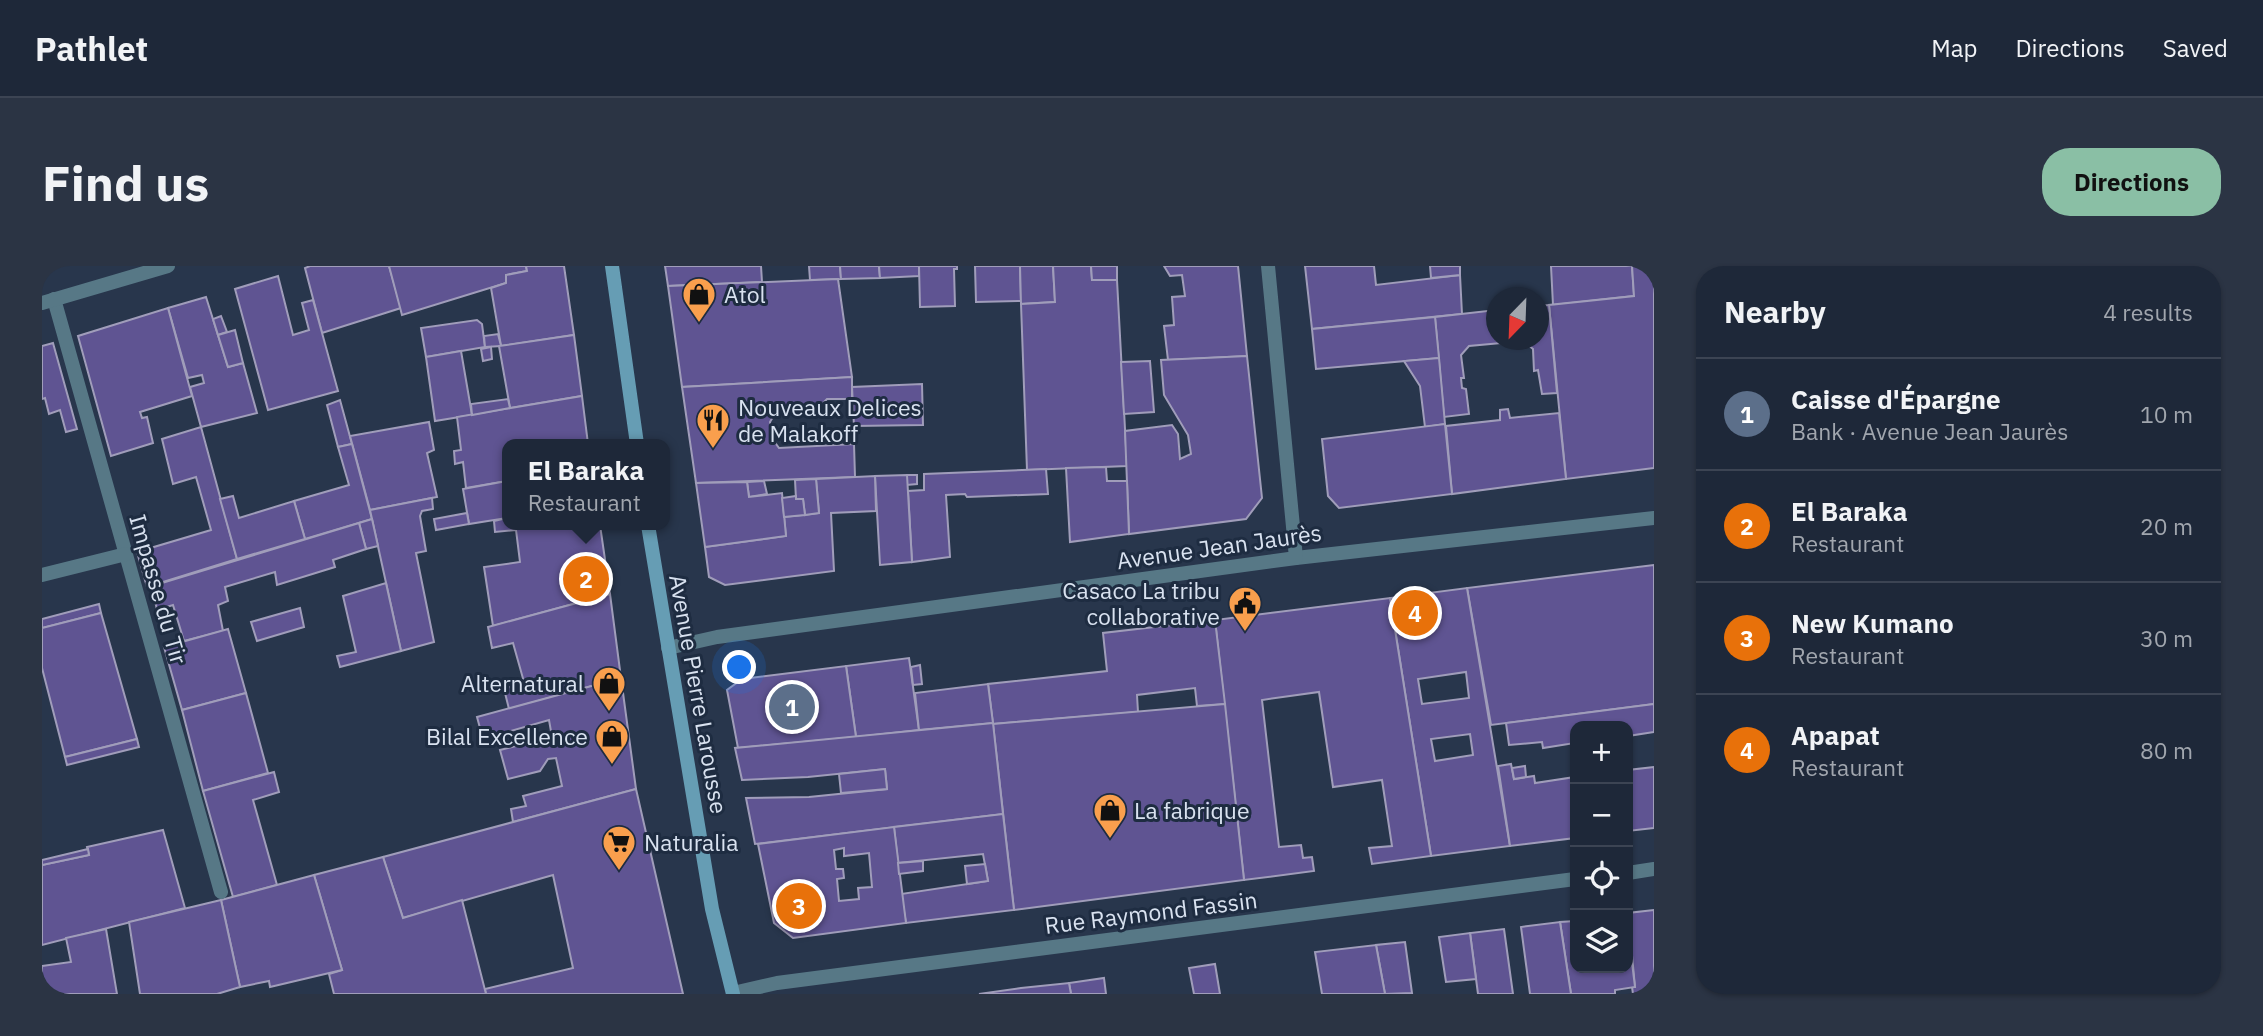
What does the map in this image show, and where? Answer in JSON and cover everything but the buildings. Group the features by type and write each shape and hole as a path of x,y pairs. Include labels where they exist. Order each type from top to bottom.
{"main road":[{"path":"612,266 635,439"},
{"name":"Avenue Pierre Larousse","path":"649,530 712,909 733,993"}],"street":[{"path":"48,301 167,266"},
{"path":"1268,266 1296,558"},
{"name":"Impasse du Tir","path":"48,301 126,554 220,892"},
{"name":"Avenue Jean Jaurès","path":"668,648 717,637 1296,558 1654,518"},
{"path":"42,575 126,554"},
{"path":"1633,872 1654,869"},
{"name":"Rue Raymond Fassin","path":"733,993 777,983 1570,881"}],"place":[{"name":"Atol","path":"699,324"},
{"name":"Nouveaux Delices de Malakoff","path":"713,450"},
{"name":"El Baraka","path":"586,579"},
{"name":"Apapat","path":"1415,613"},
{"name":"Casaco La tribu collaborative","path":"1245,633"},
{"name":"Caisse d'Épargne","path":"792,707"},
{"name":"Alternatural","path":"609,713"},
{"name":"Bilal Excellence","path":"612,766"},
{"name":"La fabrique","path":"1110,840"},
{"name":"Naturalia","path":"619,872"},
{"name":"New Kumano","path":"799,906"}]}
